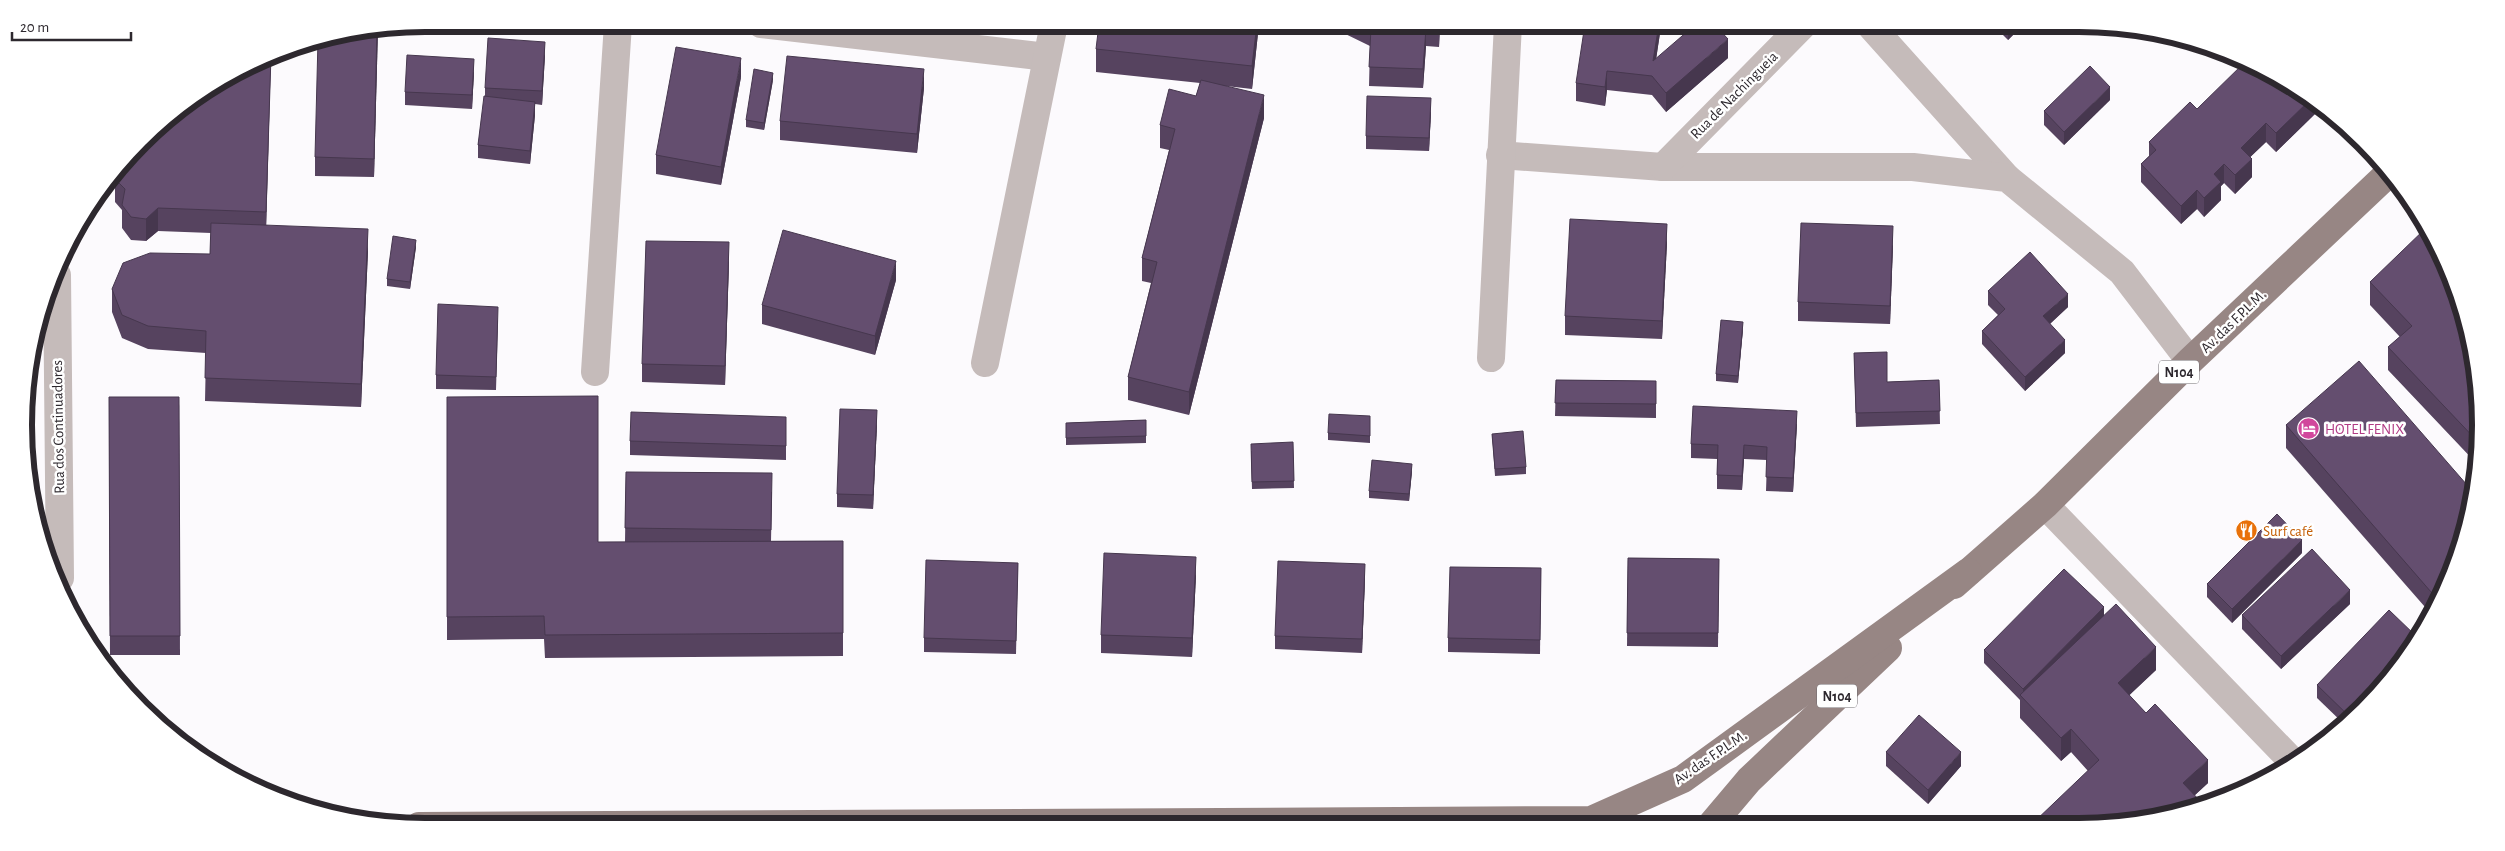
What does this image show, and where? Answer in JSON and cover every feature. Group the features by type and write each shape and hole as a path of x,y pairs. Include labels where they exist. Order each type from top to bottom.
{"main road":[{"name":"Av. das F.P.L.M.","path":"1717,818 1749,780 1968,572 2045,505 2190,361 2384,177"},
{"name":"Av. das F.P.L.M.","path":"1594,818 1682,779 1968,572"}],"street":[{"path":"595,372 617,32"},
{"path":"830,32 1047,57"},
{"path":"985,362 1052,32"},
{"path":"1491,358 1508,32"},
{"name":"Rua de Nachingueia","path":"1663,166 1796,32"},
{"path":"1876,32 2006,178 2122,272 2190,361"},
{"path":"1500,155 1663,166 1913,166 2006,178"},
{"name":"Rua dos Continuadores","path":"57,288 60,570"},
{"path":"2045,505 2289,758"}],"building":[{"path":"1098,32 1256,32 1252,66 1096,49"},
{"path":"1371,32 1426,32 1423,69 1369,67"},
{"path":"1584,32 1658,32 1653,61 1687,32 1721,32 1728,39 1666,93 1652,76 1607,71 1605,87 1576,83"},
{"path":"377,36 374,159 315,157 318,48"},
{"path":"488,38 545,42 542,91 485,88"},
{"path":"676,47 741,58 721,167 656,155"},
{"path":"407,55 474,59 472,95 405,92"},
{"path":"787,56 924,69 917,134 780,121"},
{"path":"271,64 266,212 158,208 146,219 131,217 122,205 125,189 118,182 130,166 166,130 186,114 229,85"},
{"path":"2090,66 2110,87 2064,132 2044,111"},
{"path":"2240,67 2276,85 2305,104 2276,133 2266,123 2241,148 2252,159 2235,175 2224,164 2214,174 2221,182 2204,198 2197,190 2181,206 2141,164 2156,150 2149,142 2190,102 2197,109"},
{"path":"754,69 773,73 764,123 746,120"},
{"path":"1201,80 1264,95 1189,392 1128,377 1157,262 1142,258 1175,129 1160,125 1169,89 1196,96"},
{"path":"484,96 535,102 530,151 478,145"},
{"path":"1367,96 1431,98 1429,138 1366,136"},
{"path":"1570,219 1667,224 1662,321 1565,316"},
{"path":"211,223 368,229 361,384 205,378 206,331 148,326 122,315 112,289 123,263 150,253 210,254"},
{"path":"1801,223 1893,226 1890,306 1798,302"},
{"path":"783,230 896,261 875,336 762,305"},
{"path":"2422,232 2443,275 2459,324 2469,374 2472,400 2472,436 2388,347 2412,326 2370,282"},
{"path":"393,236 416,240 410,282 387,279"},
{"path":"646,241 729,242 725,366 642,364"},
{"path":"2030,252 2068,294 2043,316 2065,340 2025,377 1982,331 2005,309 1988,291"},
{"path":"438,304 498,307 496,377 436,375"},
{"path":"1721,320 1743,322 1738,376 1716,374"},
{"path":"1887,352 1887,382 1939,380 1940,411 1856,413 1854,353"},
{"path":"2359,361 2468,486 2452,552 2434,595 2286,425"},
{"path":"1556,380 1656,381 1656,404 1555,403"},
{"path":"598,396 598,542 843,541 843,633 545,635 544,616 447,617 447,397"},
{"path":"109,397 179,397 180,636 110,636"},
{"path":"1693,406 1797,411 1793,478 1766,477 1767,447 1744,445 1742,476 1717,475 1718,445 1691,444"},
{"path":"840,409 877,410 873,495 837,494"},
{"path":"631,412 786,417 786,446 630,441"},
{"path":"1329,414 1370,416 1370,436 1328,433"},
{"path":"1146,420 1146,436 1066,438 1066,423"},
{"path":"1523,431 1526,467 1495,469 1492,434"},
{"path":"1293,442 1294,481 1252,482 1251,444"},
{"path":"1372,460 1412,464 1409,494 1369,491"},
{"path":"626,472 772,473 771,530 625,528"},
{"path":"2277,514 2302,540 2232,609 2207,584"},
{"path":"2312,549 2350,590 2281,656 2242,615"},
{"path":"1104,553 1196,557 1192,638 1101,635"},
{"path":"1628,558 1719,559 1718,633 1627,633"},
{"path":"926,560 1018,563 1016,641 924,638"},
{"path":"1278,561 1365,564 1362,639 1275,636"},
{"path":"1450,567 1541,568 1540,640 1448,638"},
{"path":"2064,569 2104,607 2023,689 1984,650"},
{"path":"2116,604 2156,647 2118,683 2146,713 2155,704 2208,760 2183,783 2199,800 2156,811 2105,818 2038,818 2099,760 2071,729 2061,738 2020,695"},
{"path":"2389,610 2413,633 2375,685 2346,714 2317,685"},
{"path":"1919,715 1961,752 1928,790 1886,752"}],"place":[{"name":"HOTEL FENIX","path":"2309,429"},
{"name":"Surf café","path":"2247,531"}]}
